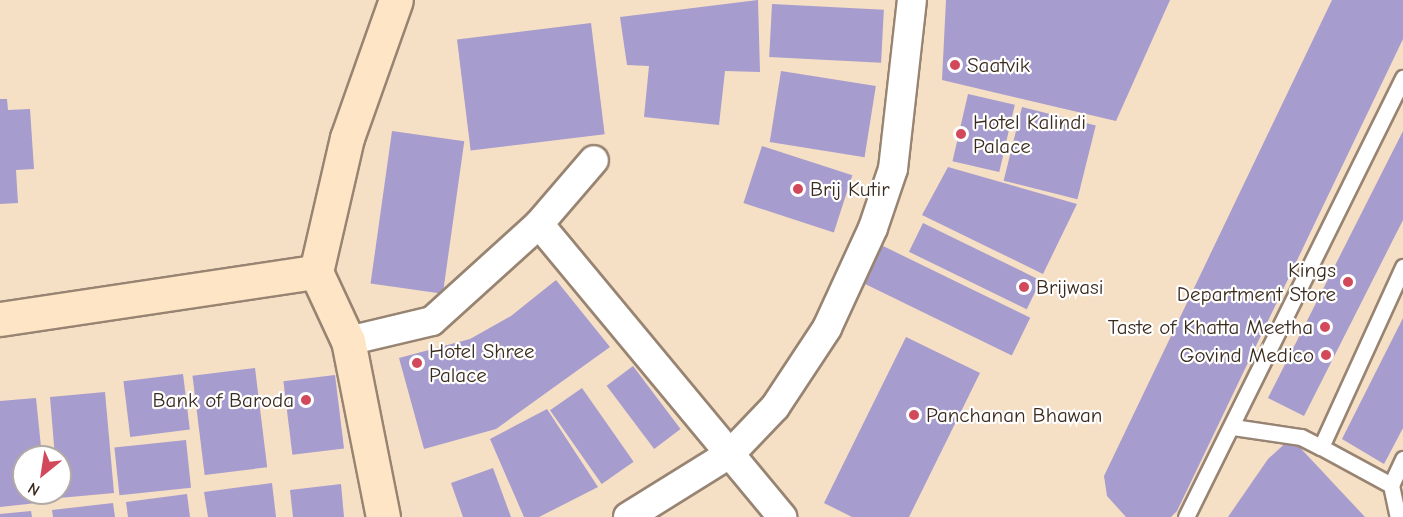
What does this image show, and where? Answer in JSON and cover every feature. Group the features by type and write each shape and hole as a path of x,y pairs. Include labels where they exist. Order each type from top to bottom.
{"street":[{"path":"383,517 348,341 316,272 347,138 396,0"},
{"path":"628,517 731,453 801,372 827,328 873,228 898,143 912,0"},
{"path":"348,341 432,321 539,224 594,160"},
{"path":"539,224 782,517"},
{"path":"0,319 316,272"}],"lane":[{"path":"1186,517 1233,427 1403,78"},
{"path":"1321,447 1398,292 1403,267"},
{"path":"1233,427 1301,437 1391,485"},
{"path":"1398,517 1391,485 1403,459"}],"building":[{"path":"758,0 760,72 725,71 719,125 644,117 649,66 627,65 620,17"},
{"path":"946,0 1170,0 1116,121 942,80"},
{"path":"1332,0 1403,0 1403,39 1177,511 1171,517 1126,517 1107,496 1104,476"},
{"path":"772,4 884,10 881,63 769,57"},
{"path":"591,23 605,134 471,151 457,39"},
{"path":"781,71 876,86 865,157 770,142"},
{"path":"968,94 1015,105 999,172 952,161"},
{"path":"0,99 7,99 8,110 30,109 34,169 16,170 18,203 0,204"},
{"path":"1022,107 1096,125 1077,199 1004,181"},
{"path":"392,131 464,141 443,294 371,284"},
{"path":"1403,131 1403,220 1304,416 1268,398"},
{"name":"Brij Kutir","path":"762,146 852,175 834,232 743,203"},
{"path":"948,167 1077,204 1043,274 922,215"},
{"path":"923,223 1041,280 1027,309 909,252"},
{"path":"881,245 1030,318 1012,356 863,283"},
{"path":"556,280 610,347 496,429 424,449 399,358 470,339 511,316"},
{"path":"1403,318 1403,428 1384,464 1342,439"},
{"name":"Panchanan Bhawan","path":"906,337 980,373 909,517 852,517 824,503"},
{"path":"633,366 681,429 654,449 607,386"},
{"path":"255,368 267,467 205,475 192,376"},
{"path":"183,374 190,430 130,437 123,381"},
{"path":"335,375 344,448 292,455 283,381"},
{"path":"582,388 634,462 602,484 550,410"},
{"path":"105,392 114,493 72,497 72,445 54,445 50,397"},
{"path":"36,398 41,445 12,445 12,505 18,505 0,507 0,401"},
{"path":"547,409 598,487 539,517 524,517 490,439"},
{"path":"1291,438 1365,517 1228,517 1268,459"},
{"path":"186,440 191,488 119,495 114,448"},
{"path":"493,468 511,517 463,517 451,483"},
{"path":"272,483 276,517 208,517 204,492"},
{"path":"341,484 344,517 293,517 290,490"},
{"path":"187,494 190,517 128,517 126,502"},
{"path":"113,503 115,517 53,517 52,510"},
{"path":"31,511 32,517 0,517 0,514"}],"place":[{"name":"Saatvik","path":"955,65"},
{"name":"Hotel Kalindi Palace","path":"961,134"},
{"name":"Brij Kutir","path":"798,189"},
{"name":"Kings Department Store","path":"1348,282"},
{"name":"Brijwasi","path":"1024,287"},
{"name":"Taste of Khatta Meetha","path":"1325,327"},
{"name":"Govind Medico","path":"1326,355"},
{"name":"Hotel Shree Palace","path":"417,363"},
{"name":"Bank of Baroda","path":"306,400"},
{"name":"Panchanan Bhawan","path":"914,415"}]}
